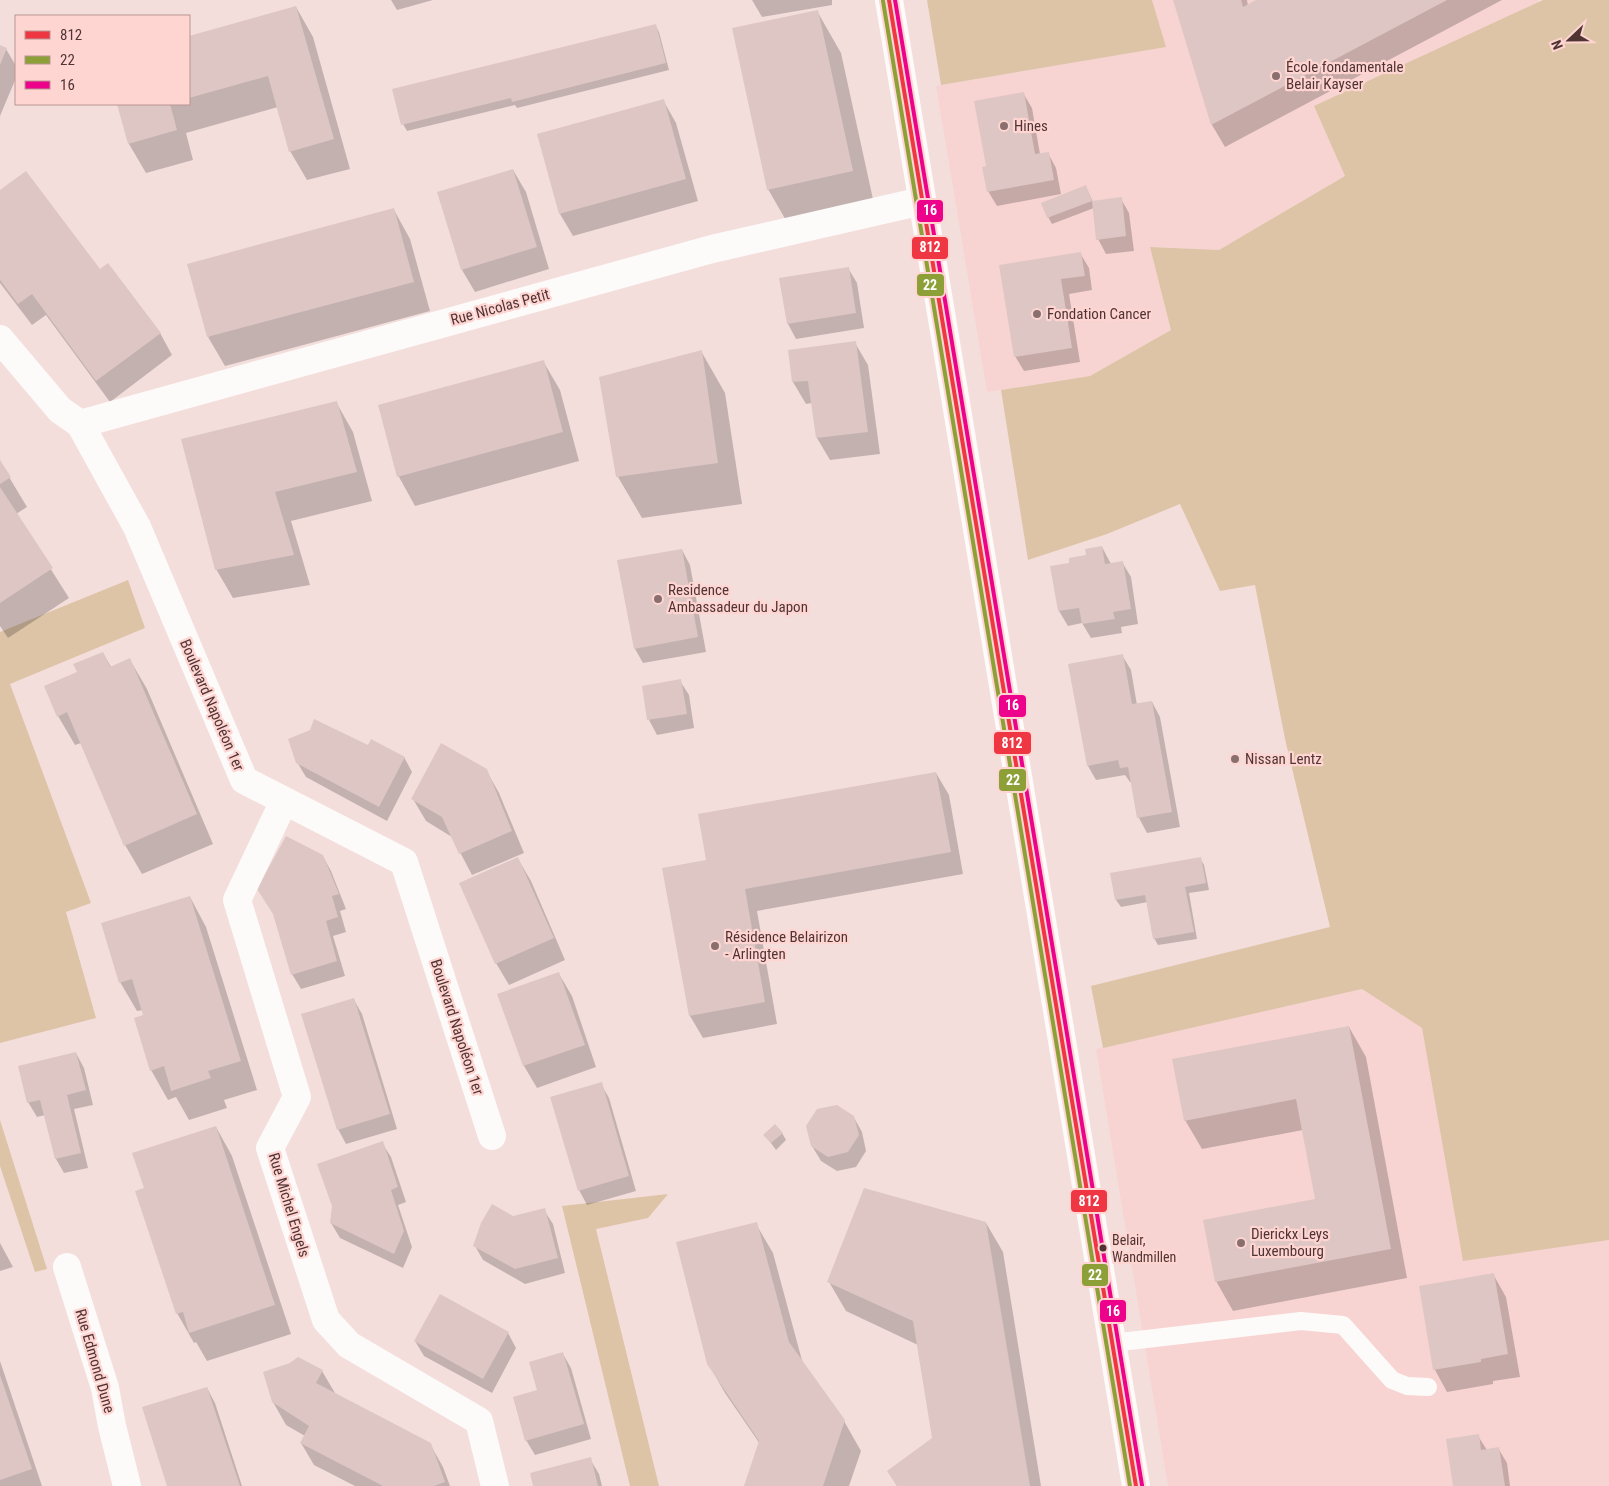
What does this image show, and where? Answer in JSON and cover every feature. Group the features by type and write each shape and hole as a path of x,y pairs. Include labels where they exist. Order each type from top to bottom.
{"street":[{"path":"889,0 1136,1486"},
{"name":"Rue Nicolas Petit","path":"80,424 712,249 922,201"},
{"name":"Boulevard Napoléon 1er","path":"0,339 60,410 80,424 137,528 244,780 404,862 492,1136"},
{"name":"Rue Michel Engels","path":"284,801 236,900 297,1097 270,1148 326,1320 349,1345 479,1421 495,1486"},
{"name":"Rue Edmond Dune","path":"67,1266 105,1388 127,1486"}],"lane":[{"path":"1112,1342 1301,1321 1343,1325 1392,1380 1407,1386 1428,1387"}],"shaded area":[{"path":"927,0 1152,0 1166,47 941,85"},
{"path":"1152,0 1538,0 1539,2 1315,106 1345,176 1219,250 1151,247 1171,330 1090,376 987,392 936,86 1165,47"},
{"path":"1543,0 1609,0 1609,1240 1463,1261 1422,1028 1362,989 1103,1048 1091,986 1330,927 1285,739 1255,585 1220,591 1180,504 1107,534 1028,560 1001,390 1090,376 1171,330 1150,247 1219,250 1345,176 1314,106"},
{"path":"128,580 145,628 10,684 91,903 66,912 96,1018 0,1043 0,632"},
{"path":"1362,989 1422,1028 1464,1260 1609,1240 1609,1486 1168,1486 1096,1049"},
{"path":"0,1120 47,1269 35,1272 0,1166"},
{"path":"668,1194 648,1218 596,1229 659,1486 630,1486 562,1206"}],"building":[{"path":"1173,0 1241,0 1243,7 1256,0 1447,0 1211,125"},
{"path":"296,6 334,139 289,152 268,76 190,98 190,36"},
{"path":"818,10 853,171 767,190 732,28"},
{"path":"656,24 666,63 512,102 511,98 401,125 392,89"},
{"path":"0,45 7,48 0,65"},
{"name":"Hines","path":"1024,92 1035,154 1049,152 1054,180 987,192 982,167 986,166 974,101"},
{"path":"664,99 686,179 559,214 537,134"},
{"path":"117,105 170,105 177,130 128,144"},
{"path":"513,169 537,247 461,270 437,192"},
{"path":"26,171 100,269 108,263 161,333 96,381 32,294 18,304 0,280 0,190"},
{"path":"1086,185 1092,201 1047,218 1041,203"},
{"path":"1122,197 1126,236 1096,240 1092,201"},
{"path":"394,208 414,282 207,337 187,264"},
{"name":"Fondation Cancer","path":"1081,252 1085,276 1061,279 1072,348 1014,357 999,265"},
{"path":"849,267 856,313 787,324 779,278"},
{"path":"856,341 868,432 816,438 808,381 792,382 788,350"},
{"path":"702,350 718,463 616,477 599,377"},
{"path":"544,360 563,432 397,477 378,405"},
{"path":"337,401 357,472 275,492 294,555 215,570 181,439"},
{"path":"0,460 11,477 0,484"},
{"path":"0,487 53,568 0,603"},
{"path":"1102,546 1105,564 1123,561 1131,609 1113,612 1115,619 1082,624 1079,608 1058,611 1050,566 1069,563 1069,558 1086,555 1085,549"},
{"name":"Residence Ambassadeur du Japon","path":"682,549 698,637 634,649 617,560"},
{"path":"103,652 110,667 130,658 197,814 124,846 67,712 57,717 44,686 77,672 73,664"},
{"path":"1123,654 1132,704 1152,701 1172,812 1137,818 1128,767 1120,768 1118,760 1087,766 1068,664"},
{"path":"681,679 687,714 647,720 642,686"},
{"path":"314,719 368,745 371,739 405,757 379,807 296,763 288,739 310,730"},
{"path":"441,743 487,769 512,831 459,854 442,817 411,799"},
{"name":"Résidence Belairizon - Arlingten","path":"936,772 951,852 745,889 765,1002 689,1016 662,868 706,860 698,814"},
{"path":"286,836 323,855 339,894 332,896 338,917 326,921 337,961 291,975 273,914 257,889"},
{"path":"518,857 554,938 495,964 459,883"},
{"path":"1201,857 1206,883 1185,887 1194,932 1153,939 1145,895 1115,900 1110,873"},
{"path":"190,896 241,1061 208,1071 211,1078 171,1091 164,1066 150,1071 134,1018 143,1015 132,979 119,983 101,923"},
{"path":"559,972 585,1045 523,1066 497,994"},
{"path":"354,998 390,1114 337,1130 301,1014"},
{"path":"1349,1026 1391,1249 1215,1282 1203,1220 1315,1199 1296,1099 1184,1121 1172,1059"},
{"path":"76,1052 86,1090 67,1095 81,1153 55,1159 40,1100 27,1103 18,1066"},
{"path":"602,1082 629,1176 578,1191 550,1097"},
{"path":"837,1105 854,1116 859,1135 848,1152 828,1157 811,1146 806,1126 817,1109"},
{"path":"775,1124 783,1133 771,1143 763,1135"},
{"path":"216,1126 275,1305 189,1333 183,1312 176,1314 135,1191 144,1188 132,1153"},
{"path":"383,1141 398,1187 391,1190 404,1231 394,1254 330,1223 332,1206 317,1164"},
{"path":"864,1188 986,1222 1030,1486 897,1486 887,1471 932,1438 913,1321 827,1282"},
{"path":"492,1204 513,1216 545,1208 558,1258 515,1269 473,1246 481,1223"},
{"path":"757,1222 789,1342 845,1420 823,1486 744,1486 759,1441 707,1364 676,1242"},
{"path":"1494,1273 1508,1354 1481,1359 1481,1362 1433,1370 1419,1286"},
{"path":"440,1294 509,1332 483,1379 414,1341"},
{"path":"563,1352 584,1424 525,1441 513,1397 537,1390 529,1362"},
{"path":"298,1357 323,1370 316,1383 431,1443 445,1482 434,1486 383,1486 300,1443 309,1426 272,1402 263,1372 290,1363"},
{"path":"0,1375 32,1469 0,1480"},
{"path":"207,1387 240,1486 167,1486 142,1407"},
{"path":"1479,1434 1481,1450 1499,1447 1505,1486 1453,1486 1446,1439"},
{"path":"591,1457 598,1486 533,1486 530,1473"}],"transit line":[{"name":"812","path":"889,0 1136,1486"},
{"name":"16","path":"895,0 1142,1485"},
{"name":"22","path":"883,1 1130,1486"}],"place":[{"name":"École fondamentale Belair Kayser","path":"1276,76"},
{"name":"Hines","path":"1004,126"},
{"name":"Fondation Cancer","path":"1037,314"},
{"name":"Residence Ambassadeur du Japon","path":"658,599"},
{"name":"Nissan Lentz","path":"1235,759"},
{"name":"Résidence Belairizon - Arlingten","path":"715,946"},
{"name":"Dierickx Leys Luxembourg","path":"1241,1243"},
{"name":"Belair, Wandmillen","path":"1103,1248"}]}
